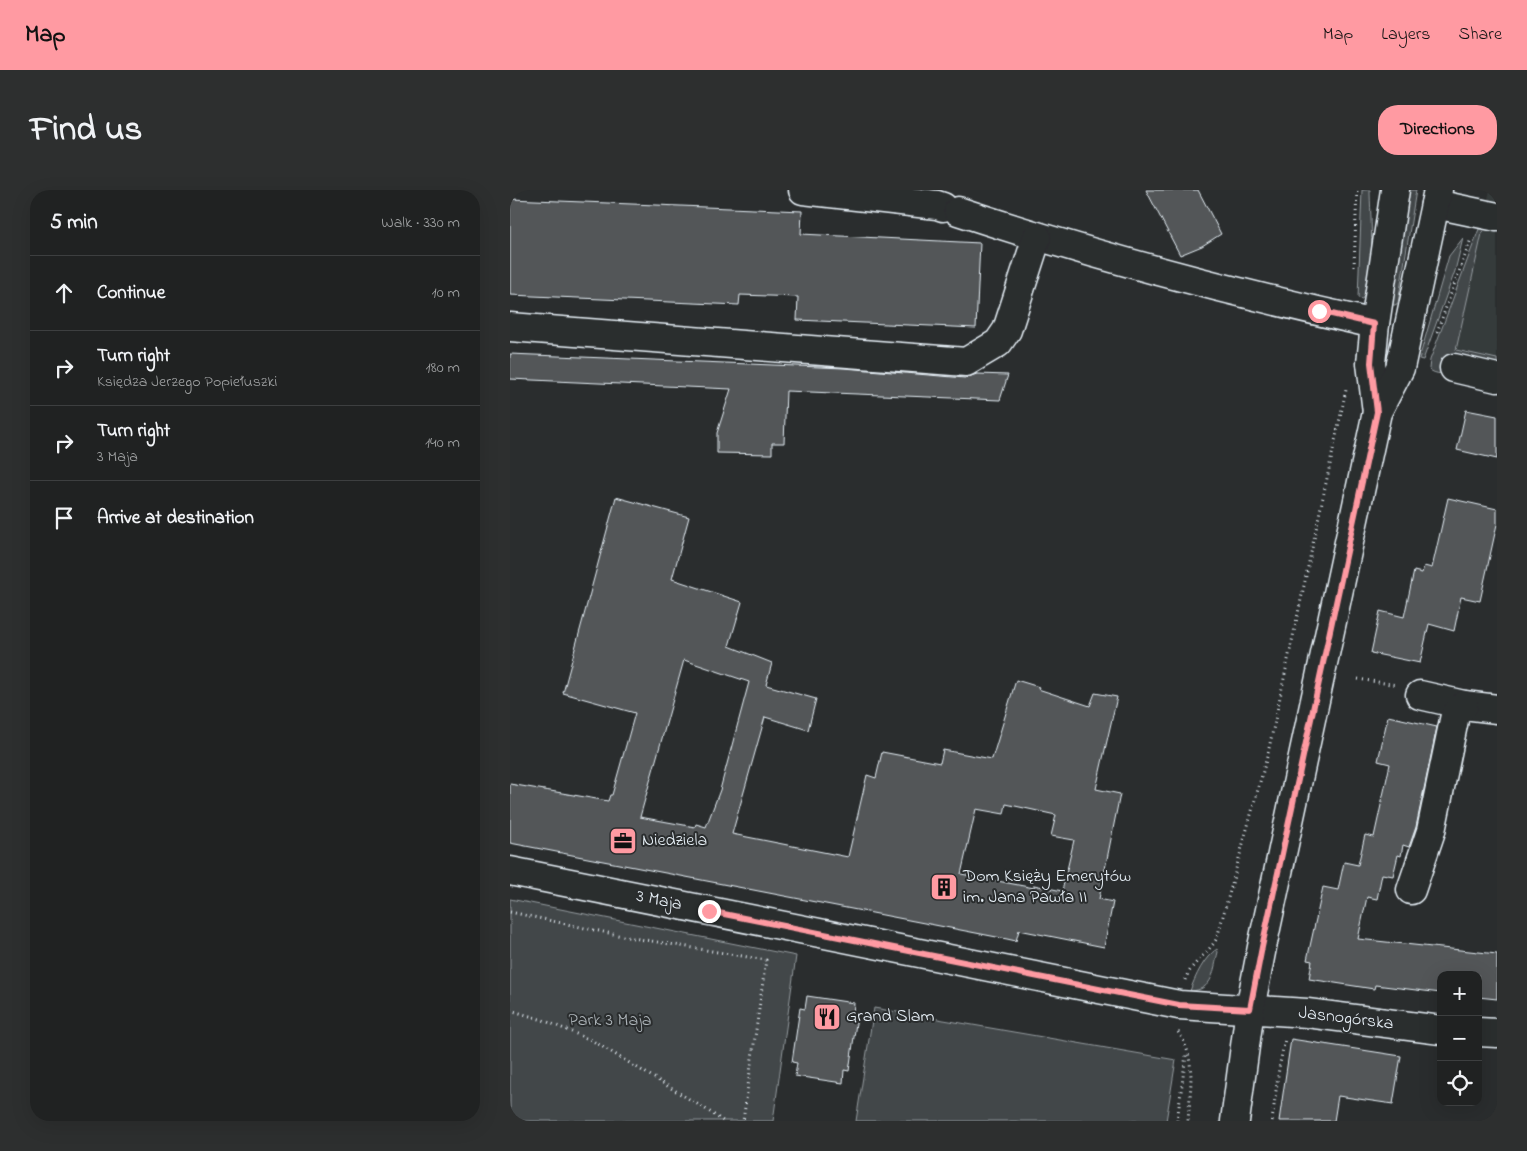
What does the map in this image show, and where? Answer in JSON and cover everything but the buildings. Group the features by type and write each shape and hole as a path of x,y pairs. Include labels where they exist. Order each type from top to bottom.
{"main road":[{"path":"803,190 937,205 1037,237 1226,289 1374,324"},
{"path":"1377,412 1371,363 1374,324 1395,190"},
{"path":"1235,1121 1250,1009 1262,947 1377,412 1400,368 1437,197 1497,217"},
{"path":"510,327 966,362 998,343 1007,330 1037,237"},
{"path":"1454,368 1497,378"},
{"path":"1420,695 1497,710"},
{"path":"1411,890 1431,831 1455,715 1464,705"},
{"name":"3 Maja","path":"510,872 1179,1005 1250,1009"},
{"name":"Jasnogórska","path":"1250,1009 1307,1013 1437,1029"},
{"path":"1482,1032 1497,1033"}],"path":[{"path":"1354,269 1357,190"},
{"path":"1435,337 1472,237"},
{"path":"1184,982 1187,973 1212,947 1217,938 1263,771 1347,384"},
{"path":"1358,679 1416,687 1420,695"},
{"path":"510,912 627,936 766,960"},
{"path":"743,1121 767,955"},
{"path":"510,1010 543,1020 594,1041 723,1121"},
{"path":"1176,1029 1184,1040 1191,1068 1188,1121"},
{"path":"1272,1121 1279,1068 1286,1038 1292,1035"},
{"path":"1177,1121 1187,1052"}],"shaded area":[{"path":"1490,190 1497,190 1497,363 1454,354"}],"green space":[{"path":"1362,190 1370,190 1372,247 1370,278 1362,299 1358,298"},
{"path":"1409,190 1416,190 1398,303 1393,305 1392,301"},
{"path":"1479,229 1483,229 1456,350 1497,359 1497,365 1461,373 1442,374 1434,372 1429,369 1430,360"},
{"path":"1463,238 1455,271 1423,360 1419,359 1449,256"},
{"name":"Park 3 Maja","path":"510,899 796,956 773,1121 510,1121"},
{"path":"1217,949 1213,972 1208,983 1198,990 1190,991 1204,962"},
{"path":"874,1008 1176,1060 1166,1121 856,1121"}],"place":[{"name":"Niedziela","path":"623,841"},
{"name":"Dom Księży Emerytów im. Jana Pawła II","path":"944,887"},
{"name":"Grand Slam","path":"827,1017"}],"route":[{"path":"709,911 1179,1005 1250,1009 1377,412 1371,363 1374,324 1319,311"}]}
